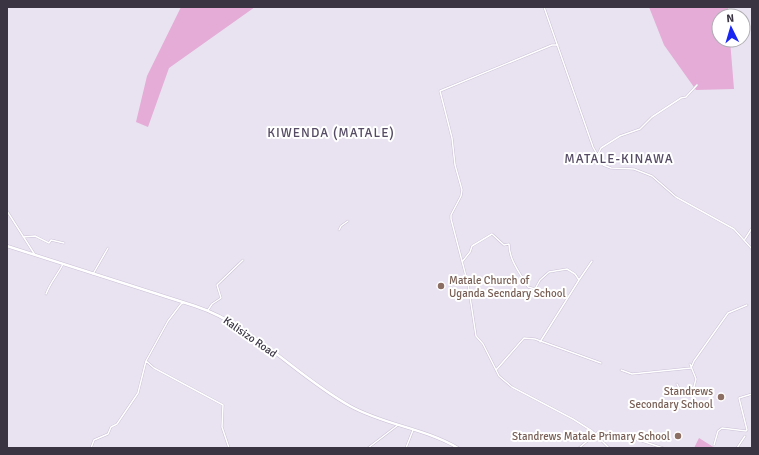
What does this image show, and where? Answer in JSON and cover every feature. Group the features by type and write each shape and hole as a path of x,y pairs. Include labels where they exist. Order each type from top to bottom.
{"street":[{"path":"544,7 597,157 603,165 608,167 634,169 652,176 671,193 734,229 752,249"},
{"path":"558,45 552,46 440,91 452,138 455,165 462,190 461,196 451,217 468,284 476,336 483,344 502,379 512,387 563,412 595,434 609,448"},
{"path":"597,157 597,152 601,148 620,136 640,129 652,117 681,98 686,97 697,85"},
{"path":"7,211 30,249 36,255"},
{"path":"339,230 341,226 348,221"},
{"path":"744,239 752,228"},
{"path":"462,262 470,252 472,246 492,234 504,245 509,244 509,252 517,270 528,287 535,289 540,280 549,272 567,268 575,274 579,280"},
{"path":"23,237 35,236 49,243 51,240 64,243"},
{"name":"Kalisizo Road","path":"7,246 208,310 236,325 335,397 366,414 414,429 458,448"},
{"path":"93,274 108,248"},
{"path":"29,253 30,249"},
{"path":"208,310 212,304 220,298 217,285 243,260"},
{"path":"540,342 592,261"},
{"path":"46,294 52,279 59,272 63,264"},
{"path":"91,448 94,440 108,434 111,427 117,424 138,393 146,361 168,320 181,304 187,303"},
{"path":"691,368 694,361 728,313 747,305"},
{"path":"496,370 524,338 535,339 601,363"},
{"path":"146,361 154,368 223,405 222,425 230,448"},
{"path":"677,384 682,395 690,396 692,394 696,382 690,364"},
{"path":"621,370 632,374 691,368"},
{"path":"714,445 718,431 722,428 746,431 746,420 739,398 752,394"},
{"path":"368,448 398,424"},
{"path":"406,448 414,429"},
{"path":"579,448 598,432 632,438 663,448"},
{"path":"737,448 745,436"}],"shaded area":[{"path":"181,7 255,7 169,68 148,127 136,122 147,76"},
{"path":"649,7 728,7 711,8 711,48 731,48 734,89 696,90 664,45"},
{"path":"699,438 715,448 694,448"}],"place":[{"name":"Matale Church of Uganda Secndary School","path":"441,286"},
{"name":"Standrews Secondary School","path":"721,397"},
{"name":"Standrews Matale Primary School","path":"678,436"}],"district":[{"name":"KIWENDA (MATALE)","path":"331,133"},
{"name":"MATALE-KINAWA","path":"619,159"}]}
